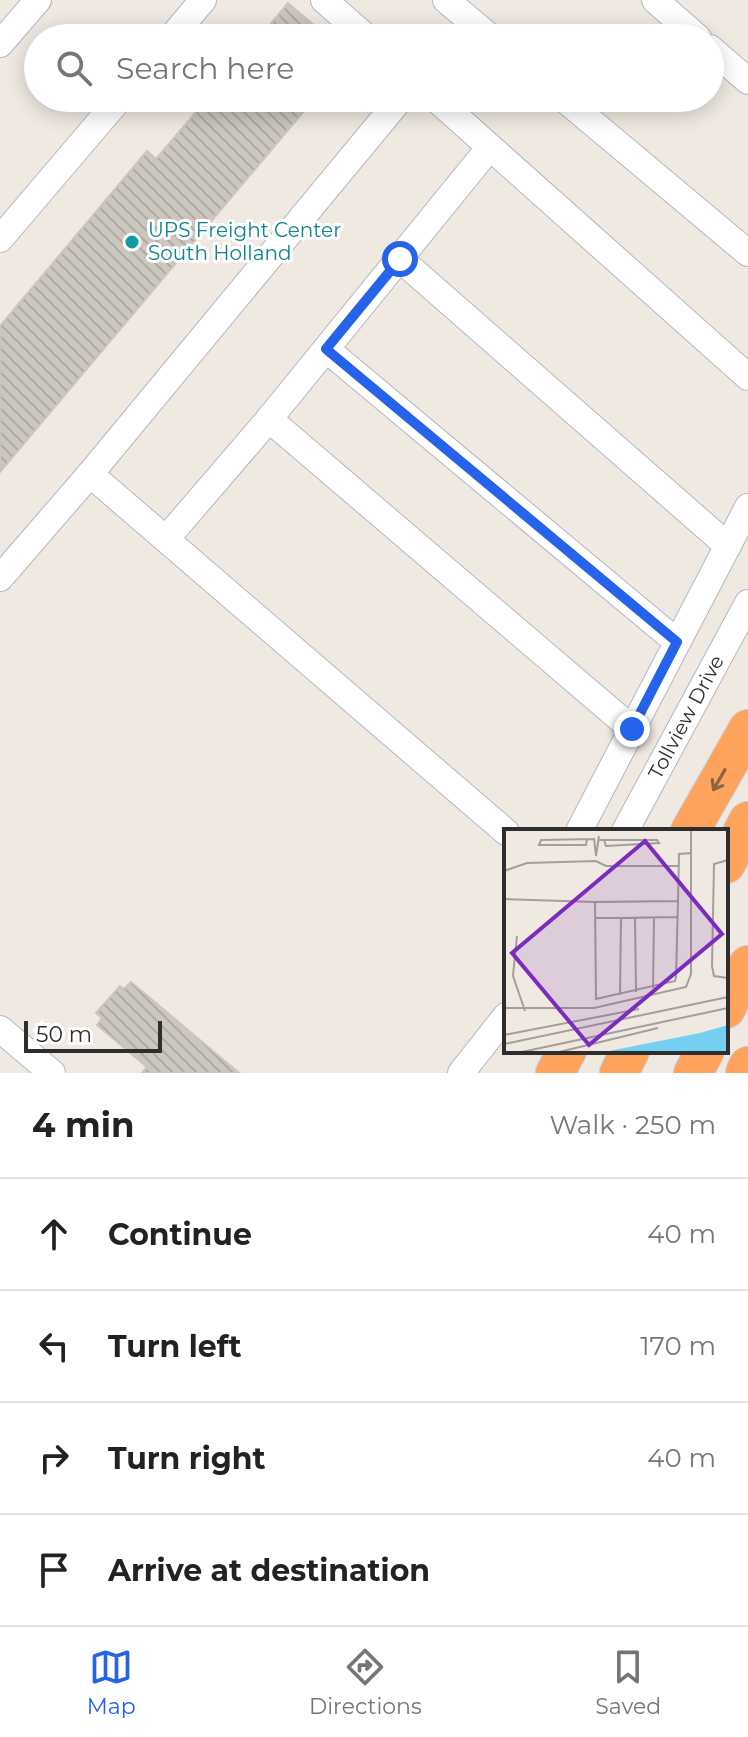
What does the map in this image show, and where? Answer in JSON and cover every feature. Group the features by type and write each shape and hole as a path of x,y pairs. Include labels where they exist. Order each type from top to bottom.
{"highway":[{"path":"691,829 748,729"},
{"path":"728,860 748,821"},
{"path":"728,1005 748,965"},
{"path":"555,1073 566,1053"},
{"path":"619,1073 629,1053"},
{"path":"693,1073 704,1053"},
{"path":"745,1073 748,1066"}],"street":[{"path":"0,44 38,0"},
{"path":"183,24 203,0"},
{"path":"324,0 351,24"},
{"path":"446,0 474,24"},
{"path":"655,0 682,24"},
{"path":"724,60 748,81"},
{"path":"0,239 108,112"},
{"path":"0,578 389,112"},
{"path":"451,112 748,377"},
{"path":"580,112 748,253"},
{"path":"166,539 269,419 490,147"},
{"path":"400,259 728,546"},
{"path":"326,349 677,642"},
{"path":"269,419 632,729"},
{"path":"90,474 504,830"},
{"path":"580,829 748,507"},
{"name":"Tollview Drive","path":"626,829 748,603"},
{"path":"461,1073 504,1019"},
{"path":"0,1029 52,1073"}],"building":[{"path":"288,3 313,24 271,24"},
{"name":"UPS Freight Center South Holland","path":"196,112 303,112 0,472 0,326 147,151 156,159"},
{"path":"131,982 239,1073 142,1073 147,1067 97,1025 102,1018 96,1013 120,986 124,989"}],"place":[{"name":"UPS Freight Center South Holland","path":"132,242"}],"route":[{"path":"400,259 326,349 677,642 632,729"}]}
